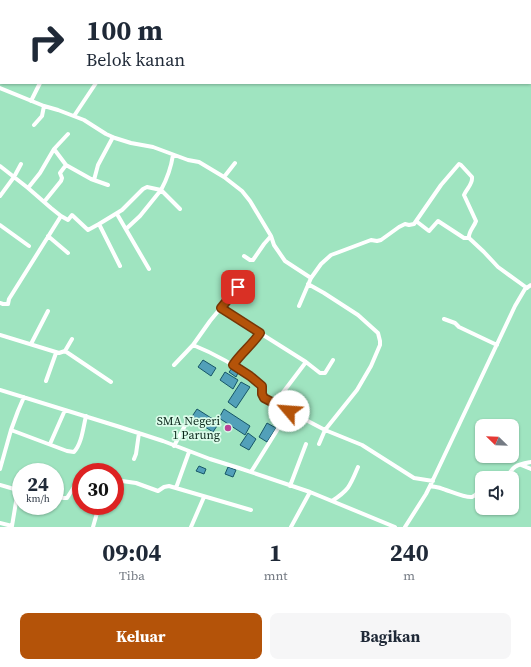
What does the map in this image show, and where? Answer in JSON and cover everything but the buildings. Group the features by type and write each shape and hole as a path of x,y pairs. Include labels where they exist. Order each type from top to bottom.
{"street":[{"path":"31,101 40,84"},
{"path":"74,116 95,84"},
{"path":"0,88 84,120 113,137 131,143 153,147 191,161 199,162 224,177 242,191 250,201 271,236 274,245 285,261 311,278"},
{"path":"34,125 42,116 44,106"},
{"path":"28,188 40,173 54,149 68,134"},
{"path":"94,180 98,165 113,137"},
{"path":"54,149 66,165 94,180 108,185"},
{"path":"126,229 140,216 161,190 172,164 173,155"},
{"path":"224,177 235,163"},
{"path":"0,196 14,177 21,164"},
{"path":"299,306 311,278 321,264 331,255 370,240 381,240 405,224 414,224 441,185 459,164 472,176 473,179 464,195 476,221 469,234 469,238"},
{"path":"44,202 61,181 62,178 60,173 66,165"},
{"path":"0,166 62,216 68,220 72,216 88,230 117,214 143,188 147,187 161,190 180,209"},
{"path":"117,214 150,269"},
{"path":"0,303 8,304 9,299 62,216"},
{"path":"405,527 433,481 515,306 529,286 498,266 469,238 464,238 438,221 429,231 416,221"},
{"path":"99,224 120,266"},
{"path":"0,225 29,246"},
{"path":"48,236 68,252"},
{"path":"244,256 250,260 253,260 271,236"},
{"path":"308,284 358,314 375,329 380,337 380,345 357,390 325,430 319,444"},
{"path":"174,365 193,346 210,321 239,287 241,286 248,292"},
{"path":"221,308 306,362 317,372 323,373 327,371 333,360"},
{"path":"31,344 48,311"},
{"path":"444,319 455,323 459,327 497,345"},
{"path":"233,365 260,333"},
{"path":"0,335 56,353 62,353 65,351 72,340"},
{"path":"193,346 216,355 250,376 261,385 262,396 325,430 362,446 414,478 433,481"},
{"path":"65,351 110,382"},
{"path":"46,381 56,353"},
{"path":"275,403 306,362"},
{"path":"0,390 139,433 189,452 310,492 395,527"},
{"path":"0,469 11,430 24,397"},
{"path":"50,444 65,410"},
{"path":"251,472 289,411"},
{"path":"11,430 67,451 74,452 82,435 86,416"},
{"path":"174,446 188,420"},
{"path":"134,459 139,433"},
{"path":"290,486 306,444"},
{"path":"176,488 189,452"},
{"path":"511,471 513,468 521,464 531,462"},
{"path":"521,464 531,469"},
{"path":"332,501 348,489 358,467"},
{"path":"124,481 136,483 158,491 166,486 176,488 251,510"},
{"path":"0,485 12,488"},
{"path":"430,486 469,497 475,495"},
{"path":"64,498 69,496 72,491"},
{"path":"291,527 310,492"},
{"path":"191,527 204,497"},
{"path":"0,523 14,527 16,515"},
{"path":"92,527 96,515"}],"place":[{"name":"SMA Negeri 1 Parung","path":"228,428"}],"route":[{"path":"238,287 221,308 260,333 256,340 240,355 233,365 262,386 262,396 264,398 289,411"}]}
